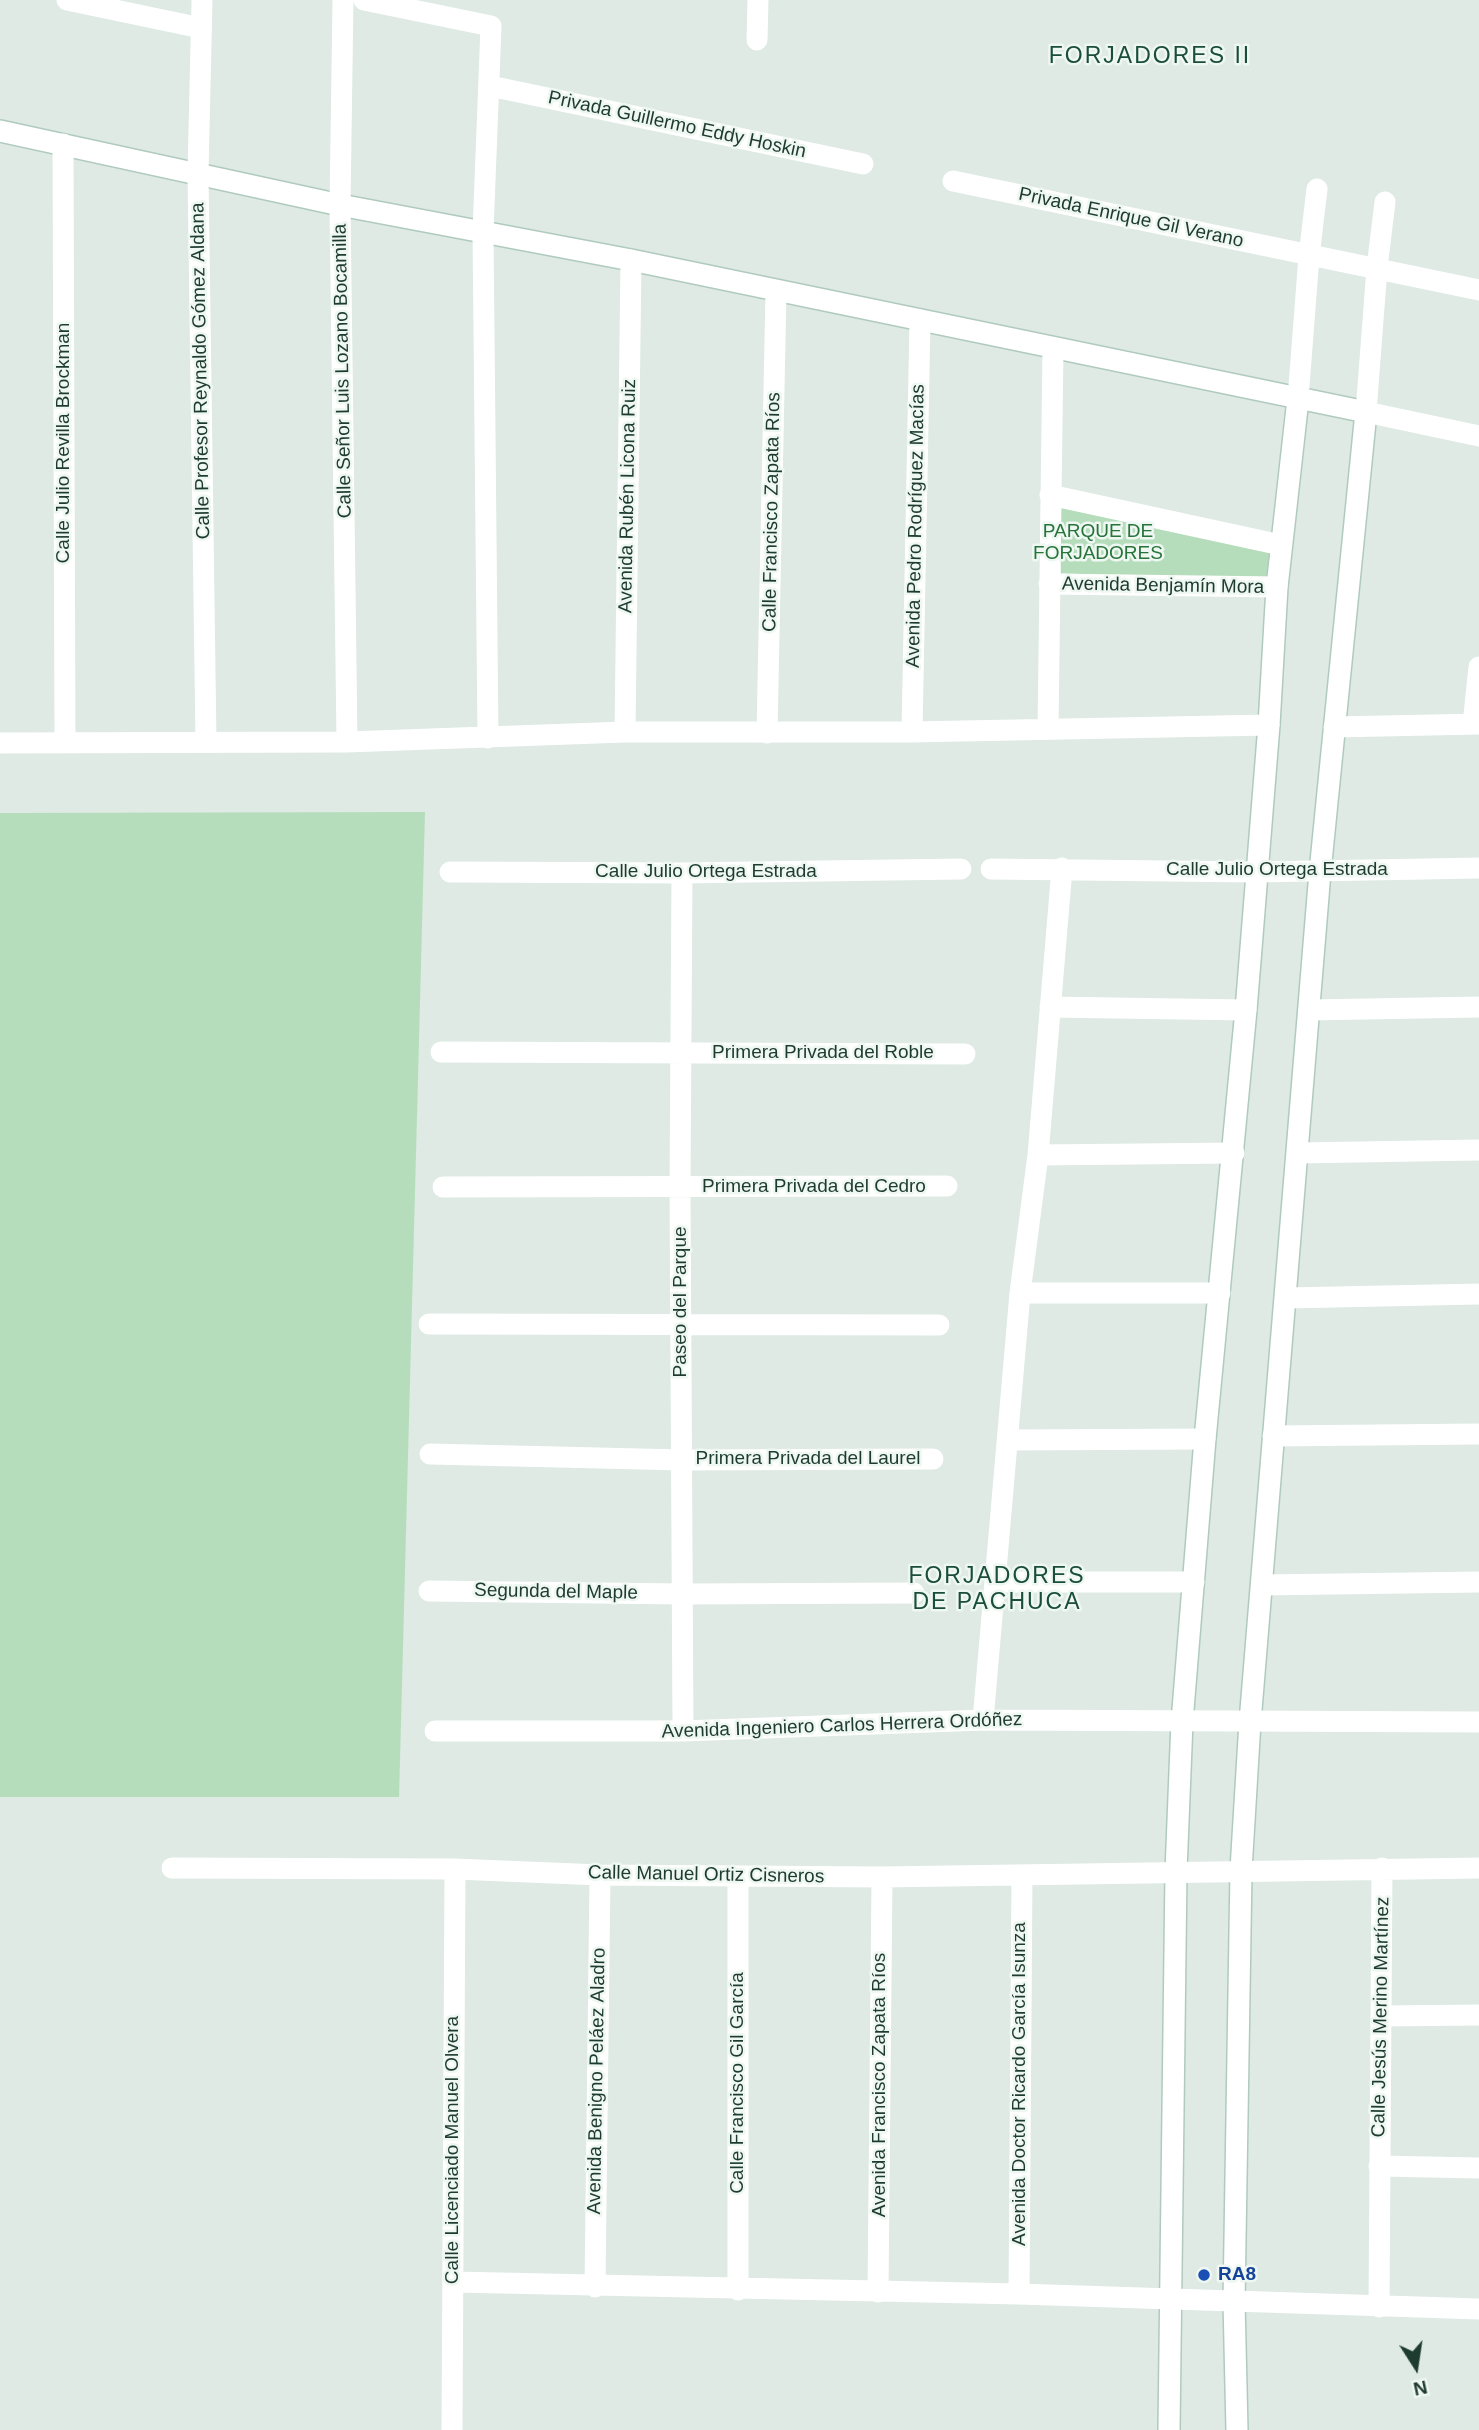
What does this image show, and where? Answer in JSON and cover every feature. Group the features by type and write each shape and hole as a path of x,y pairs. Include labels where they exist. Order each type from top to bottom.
{"street":[{"path":"67,0 201,28"},
{"name":"Calle Profesor Reynaldo Gómez Aldana","path":"202,0 198,173 206,742"},
{"name":"Calle Señor Luis Lozano Bocamilla","path":"343,0 340,205 347,742"},
{"path":"364,0 491,26 483,232 488,738"},
{"path":"757,40 758,0"},
{"name":"Privada Guillermo Eddy Hoskin","path":"490,86 863,164"},
{"path":"0,131 340,205 631,260 1479,436"},
{"name":"Calle Julio Revilla Brockman","path":"63,144 65,742"},
{"name":"Privada Enrique Gil Verano","path":"953,181 1479,290"},
{"path":"1169,2430 1175,1871 1182,1722 1205,1439 1246,1010 1269,725 1277,587 1298,399 1308,256 1317,189"},
{"path":"1237,2430 1234,2301 1241,1870 1250,1722 1320,872 1385,202"},
{"name":"Avenida Rubén Licona Ruiz","path":"625,732 631,260"},
{"name":"Calle Francisco Zapata Ríos","path":"767,733 776,291"},
{"name":"Avenida Pedro Rodríguez Macías","path":"912,732 920,320"},
{"path":"1048,729 1053,349"},
{"path":"1050,495 1281,545"},
{"name":"Avenida Benjamín Mora","path":"1049,584 1277,587"},
{"path":"1334,727 1476,724 1479,667"},
{"path":"0,743 347,742 625,732 912,732 1269,725"},
{"path":"983,1720 1020,1293 1038,1155 1062,868"},
{"name":"Calle Julio Ortega Estrada","path":"450,872 682,873 961,869"},
{"name":"Calle Julio Ortega Estrada","path":"991,869 1320,872 1479,869"},
{"name":"Paseo del Parque","path":"682,873 682,1731"},
{"path":"1050,1007 1246,1010"},
{"path":"1308,1010 1479,1007"},
{"name":"Primera Privada del Roble","path":"441,1052 965,1054"},
{"path":"1298,1153 1479,1150"},
{"path":"1038,1155 1234,1153"},
{"name":"Primera Privada del Cedro","path":"443,1187 947,1186"},
{"path":"1020,1293 1220,1293"},
{"path":"1286,1298 1479,1294"},
{"path":"429,1324 939,1325"},
{"path":"1273,1436 1479,1434"},
{"path":"1008,1440 1205,1439"},
{"name":"Primera Privada del Laurel","path":"430,1454 682,1460 933,1459"},
{"path":"995,1582 1194,1582"},
{"path":"1263,1585 1479,1582"},
{"name":"Segunda del Maple","path":"429,1591 914,1593"},
{"name":"Avenida Ingeniero Carlos Herrera Ordóñez","path":"435,1731 682,1731 983,1720 1479,1722"},
{"name":"Calle Manuel Ortiz Cisneros","path":"172,1868 882,1877 1479,1868"},
{"name":"Calle Jesús Merino Martínez","path":"1379,2307 1382,1868"},
{"name":"Calle Licenciado Manuel Olvera","path":"452,2430 455,1870"},
{"name":"Avenida Benigno Peláez Aladro","path":"595,2287 600,1875"},
{"name":"Avenida Doctor Ricardo García Isunza","path":"1019,2294 1021,1875"},
{"name":"Calle Francisco Gil García","path":"738,1876 738,2290"},
{"name":"Avenida Francisco Zapata Ríos","path":"878,2292 882,1877"},
{"path":"1381,2016 1479,2015"},
{"path":"1379,2166 1479,2168"},
{"path":"453,2283 1019,2294 1479,2309"}],"green space":[{"name":"PARQUE DE FORJADORES","path":"1056,500 1274,548 1273,584 1061,573"},
{"path":"425,812 399,1797 0,1797 0,813"}],"place":[{"name":"RA8","path":"1204,2275"}],"district":[{"name":"FORJADORES II","path":"1150,57"},
{"name":"FORJADORES DE PACHUCA","path":"997,1590"}]}
